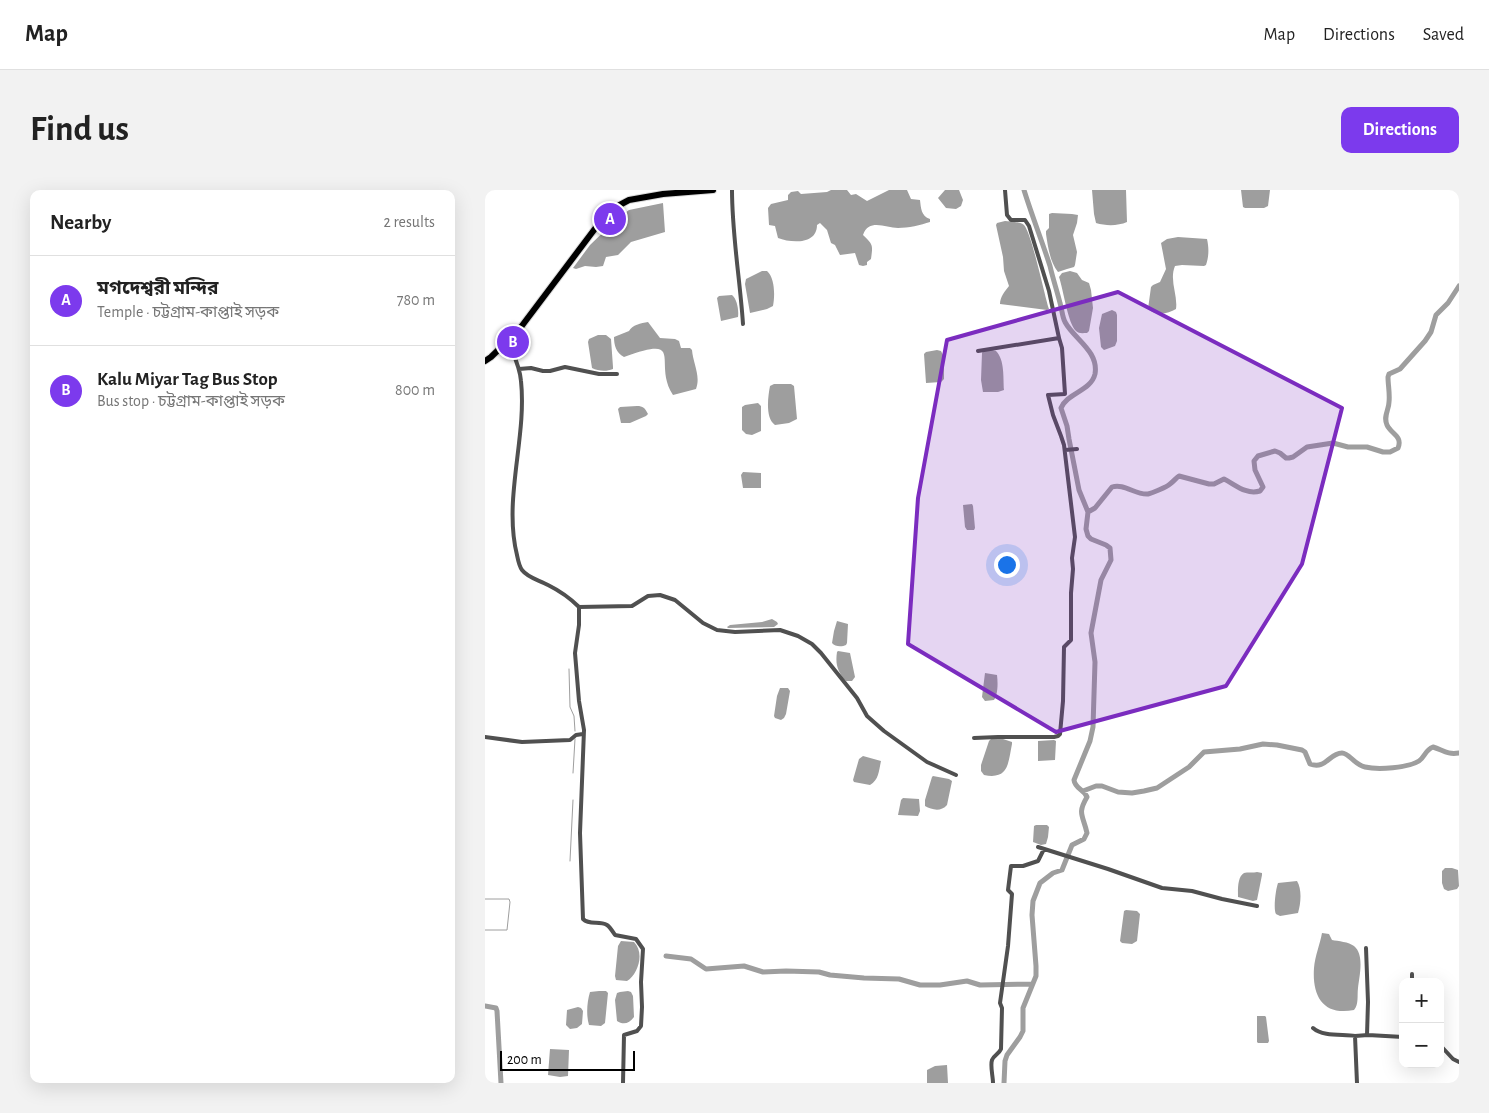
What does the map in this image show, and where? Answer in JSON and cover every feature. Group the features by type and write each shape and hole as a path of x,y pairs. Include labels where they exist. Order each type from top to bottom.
{"main road":[{"path":"485,361 518,330 603,218 615,208 629,200 663,194 713,190"}],"street":[{"path":"732,190 732,224 740,279 743,324"},
{"path":"973,738 1054,737 1060,734 1063,701 1063,646 1071,640 1072,558 1075,538 1065,450 1048,395 1065,394 1062,348 1049,291 1029,226 1025,220 1011,220 1007,215 1005,190"},
{"path":"978,351 1059,338"},
{"path":"508,341 519,369 522,388 513,500 514,542 520,568 524,572 530,577 563,593 579,607 632,606 648,596 659,595 675,600 703,623 717,630 735,632 780,630 798,636 812,644 821,653 857,698 867,716 883,731 927,762 956,775"},
{"path":"519,369 531,368 550,371 565,367 599,374 617,374"},
{"path":"1065,450 1077,449"},
{"path":"579,607 579,625 575,654 579,701 583,721 580,833 583,919 587,922 605,924 609,926 615,935 636,939 643,949 641,1026 637,1032 624,1035 623,1083"},
{"path":"485,738 522,742 569,740 575,735 583,734"},
{"path":"1038,847 1162,888 1192,891 1222,900 1257,906"},
{"path":"993,1083 992,1062 1001,1049 1002,1008 1000,1002 1008,946 1012,894 1008,890 1010,870 1011,866 1023,866 1038,861 1044,849"},
{"path":"1366,948 1367,1035"},
{"path":"1412,978 1413,974"},
{"path":"1313,1028 1316,1031 1325,1033 1399,1037"},
{"path":"1355,1036 1357,1083"},
{"path":"1444,1049 1453,1059 1459,1062"}],"highlighted area":[{"path":"1118,292 1342,408 1302,564 1226,686 1056,732 908,644 918,498 947,340"}],"shaded area":[{"path":"847,190 851,195 856,194 867,201 889,190 907,190 911,199 920,200 922,211 930,219 930,222 902,228 878,225 869,227 863,235 871,245 871,259 867,262 867,265 863,266 859,265 855,253 840,255 835,245 831,243 827,230 820,223 817,225 813,236 808,239 790,241 778,238 775,226 769,225 768,208 771,204 788,200 788,195 791,192 798,191 801,194"},
{"path":"945,190 959,190 963,200 961,206 956,209 946,208 938,198"},
{"path":"1092,190 1126,190 1127,222 1112,225 1096,223"},
{"path":"1241,190 1270,190 1268,206 1264,208 1243,207"},
{"path":"663,203 665,232 631,242 618,255 606,257 603,266 573,268 590,245 629,210"},
{"path":"1049,214 1078,215 1073,235 1077,252 1075,265 1058,272 1051,259 1046,234 1049,228"},
{"path":"1005,221 1022,224 1027,231 1049,309 1047,310 1000,304 1004,292 1009,286 1004,271 996,225"},
{"path":"1178,237 1207,239 1208,258 1206,265 1175,266 1173,282 1176,309 1166,313 1155,313 1148,309 1151,287 1160,282 1166,269 1161,243 1167,239"},
{"path":"762,271 767,271 772,278 773,306 750,313 745,284 746,279"},
{"path":"1070,271 1077,273 1082,280 1089,283 1091,290 1093,308 1087,333 1076,331 1068,314 1059,277 1062,273"},
{"path":"732,295 737,305 738,317 721,321 717,298 719,296"},
{"path":"1112,310 1117,315 1117,341 1115,346 1104,350 1101,347 1099,328 1102,314"},
{"path":"648,322 660,338 675,339 679,341 681,348 690,348 692,350 697,374 696,389 673,395 667,383 662,350 643,351 624,357 617,351 614,337 629,331 632,327"},
{"path":"598,335 606,335 611,339 613,369 608,371 592,368 588,342 589,339"},
{"path":"937,350 941,351 944,357 944,379 941,382 926,383 924,354"},
{"path":"983,351 996,351 1001,359 1004,390 983,392 981,380 982,353"},
{"path":"774,384 791,384 794,386 797,419 789,423 775,425 772,422 768,412 768,401 770,386"},
{"path":"758,403 761,406 761,431 752,435 746,434 742,430 742,407"},
{"path":"637,406 644,408 648,414 630,423 621,423 618,409 620,407"},
{"path":"743,472 761,473 761,488 743,488 741,475"},
{"path":"972,504 975,528 974,530 967,530 965,527 963,505"},
{"path":"772,619 778,624 774,627 727,627 730,625 762,622"},
{"path":"837,621 848,624 847,643 844,646 837,646 832,643"},
{"path":"838,651 850,653 855,677 852,681 846,681 839,671 836,661"},
{"path":"985,673 997,675 997,688 994,700 985,701 982,697"},
{"path":"780,688 788,688 790,691 786,714 781,720 774,716"},
{"path":"1000,738 1012,742 1006,768 998,775 984,775 981,771 981,765 989,741"},
{"path":"1038,741 1056,741 1055,760 1038,761"},
{"path":"863,756 881,761 877,778 870,785 854,782 853,780 859,759"},
{"path":"933,776 952,781 947,805 939,809 925,806 925,800"},
{"path":"903,798 919,799 920,811 918,816 898,815"},
{"path":"1047,825 1049,827 1046,844 1041,845 1033,842 1034,826"},
{"path":"1445,868 1458,870 1459,886 1457,889 1448,891 1444,889 1442,871"},
{"path":"1244,873 1262,873 1262,875 1257,900 1253,901 1238,897 1238,884 1242,875"},
{"path":"1297,881 1301,896 1298,913 1280,916 1276,914 1275,903 1278,883"},
{"path":"1124,911 1137,911 1140,914 1137,941 1132,944 1120,941"},
{"path":"1322,933 1329,934 1332,940 1352,945 1357,950 1361,966 1358,1000 1354,1010 1334,1010 1327,1007 1318,995 1315,987 1314,968"},
{"path":"621,941 634,942 640,957 634,974 627,981 616,980 615,976 618,946"},
{"path":"606,991 608,993 605,1023 601,1026 589,1025 587,1009 590,992"},
{"path":"628,991 633,996 634,1017 626,1023 621,1023 617,1021 615,1000 617,993"},
{"path":"578,1007 583,1011 582,1024 577,1028 570,1029 566,1025 567,1010"},
{"path":"1257,1016 1266,1017 1268,1043 1257,1042"},
{"path":"550,1049 569,1050 568,1076 548,1075"},
{"path":"947,1065 948,1083 927,1083 927,1070 935,1066"}],"waterway":[{"path":"1004,1083 1005,1061 1023,1031 1023,1008 1036,976 1032,915 1033,901 1040,883 1053,873 1062,870 1072,845 1084,839 1087,833 1082,811 1087,797 1074,780 1090,741 1093,727 1095,662 1091,633 1101,580 1111,560 1110,548 1088,536 1086,529 1088,512 1079,490 1067,426 1061,408 1068,399 1093,380 1095,366 1090,352 1064,320 1050,266 1024,190"},
{"path":"1088,512 1095,508 1112,487 1116,486 1148,494 1168,485 1179,476 1209,484 1214,484 1224,479 1246,491 1260,491 1263,487 1255,470 1254,461 1258,456 1275,451 1289,458 1307,447 1333,443 1348,447 1367,447 1383,452 1390,452 1398,448 1398,438 1386,422 1389,405 1389,374 1400,369 1425,341 1431,332 1436,315 1448,303 1459,286"},
{"path":"569,669 570,707 574,716 575,731"},
{"path":"573,773 575,739"},
{"path":"1083,791 1096,786 1102,786 1118,792 1132,793 1157,788 1189,767 1204,752 1240,749 1263,744 1302,750 1305,752 1310,764 1320,765 1342,753 1361,766 1371,768 1393,768 1414,763 1419,761 1433,747 1448,753 1459,753"},
{"path":"570,861 573,800"},
{"path":"485,899 509,899 510,902 507,930 485,930"},
{"path":"666,956 691,959 706,969 744,966 763,972 819,972 830,975 864,978 899,979 920,985 940,985 967,981 980,985 1032,984"},
{"path":"485,1006 496,1008 497,1011 501,1083"}],"place":[{"name":"মগদেশ্বরী মন্দির","path":"610,219"},
{"name":"Kalu Miyar Tag Bus Stop","path":"513,342"}]}
